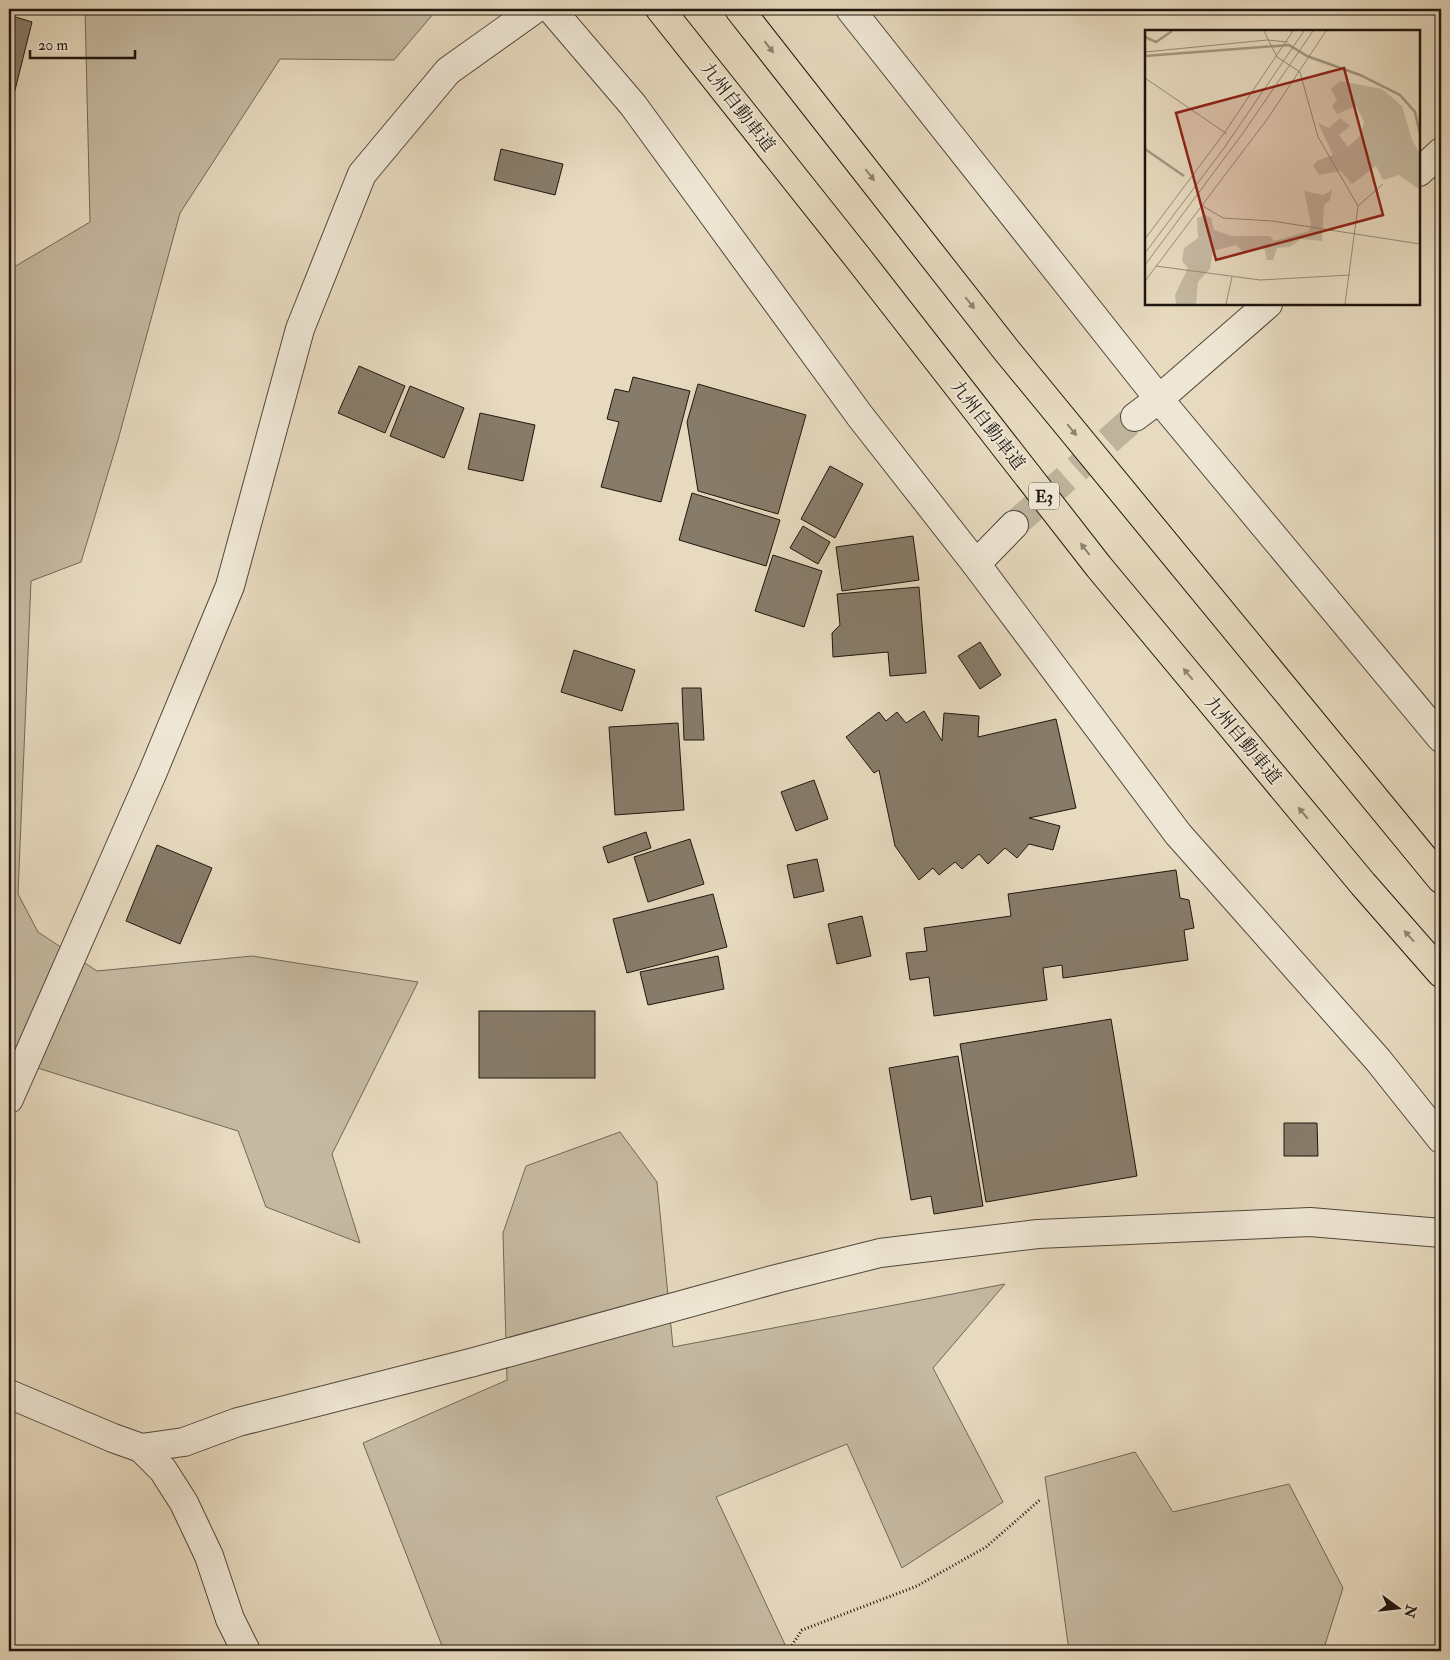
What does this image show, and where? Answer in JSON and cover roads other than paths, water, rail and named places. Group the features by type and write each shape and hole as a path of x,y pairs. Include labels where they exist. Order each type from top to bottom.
{"highway":[{"name":"九州自動車道","path":"660,9 1099,567 1363,884 1441,972"},
{"path":"739,9 1007,351 1441,879"}],"street":[{"path":"9,1099 152,774 230,586 300,329 362,174 448,71 535,9"},
{"path":"550,9 633,104 860,416 976,564 1178,834 1378,1060 1441,1139"},
{"path":"850,9 1159,399 1441,738"},
{"path":"1420,171 1441,152"},
{"path":"1135,417 1159,399 1267,305"},
{"path":"976,564 1014,525"},
{"path":"141,1448 184,1442 238,1422 474,1362 776,1279 880,1253 1038,1234 1310,1222 1441,1233"},
{"path":"9,1394 141,1448 163,1470 184,1503 209,1556 230,1619 246,1651"}],"tunnel":[{"path":"1014,525 1135,417"}]}
